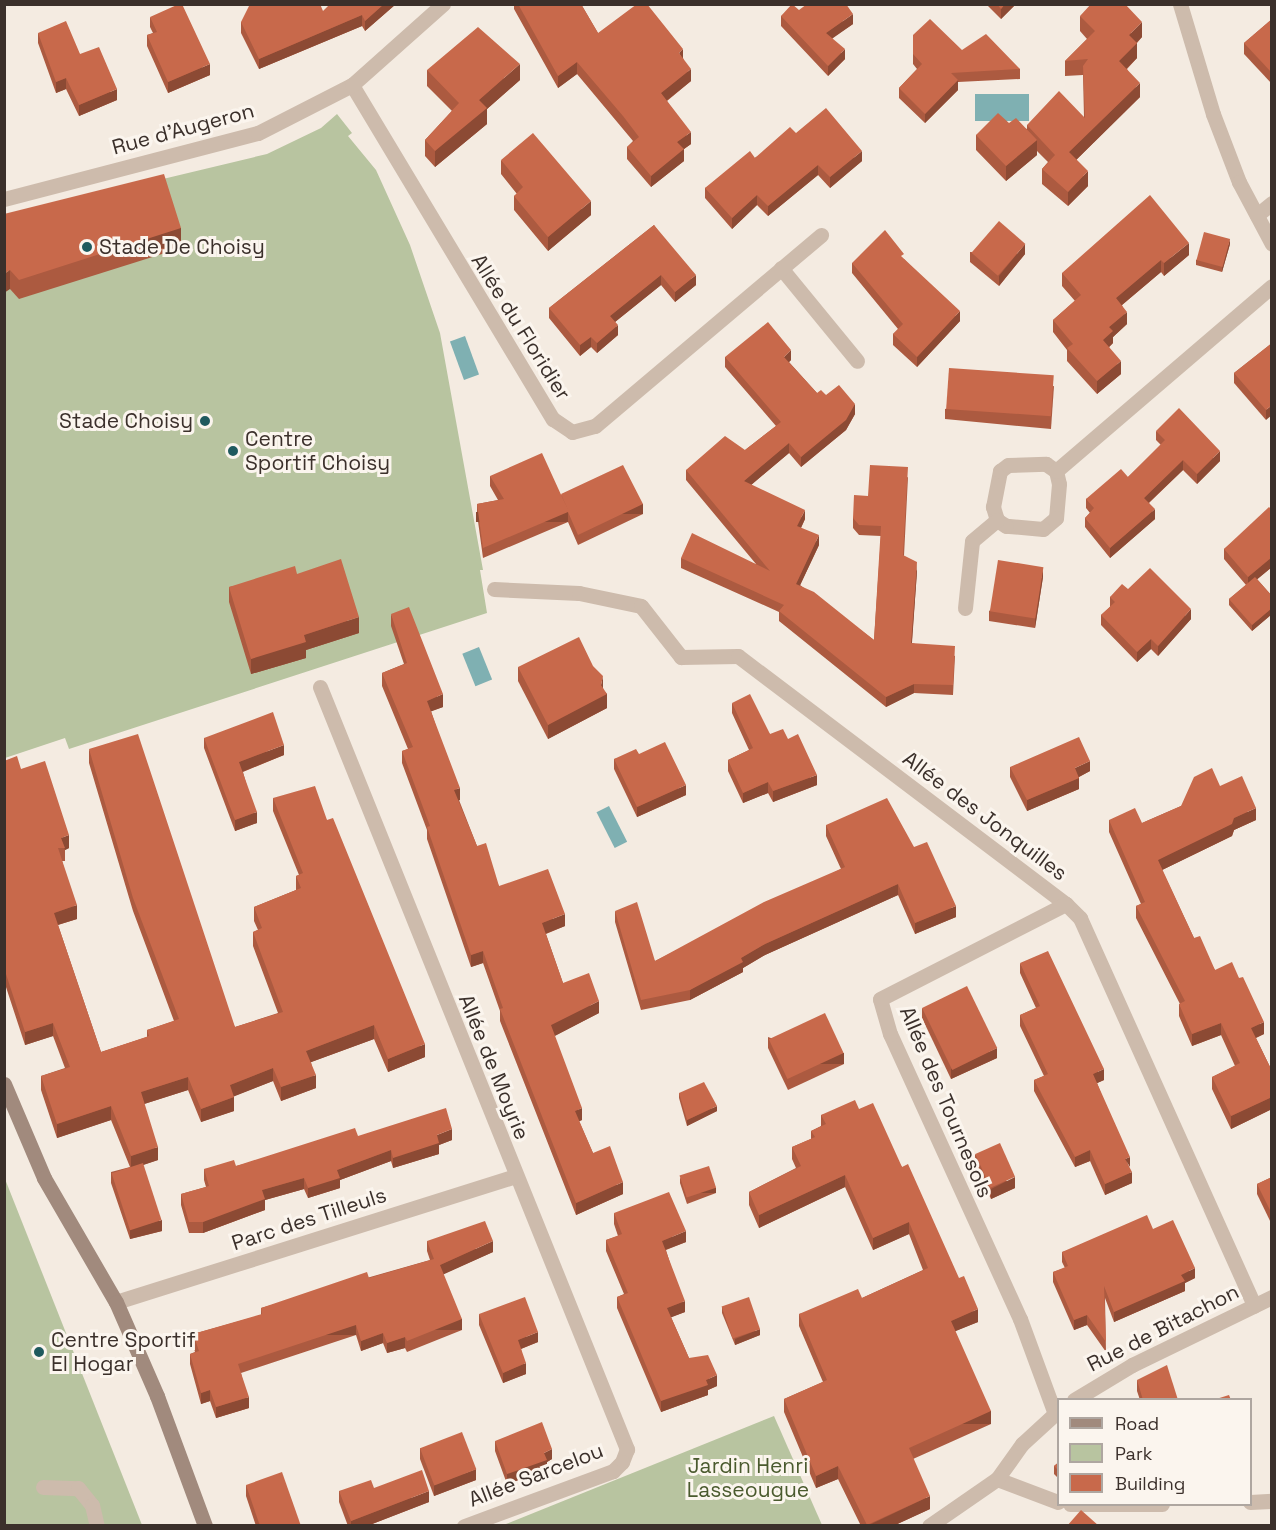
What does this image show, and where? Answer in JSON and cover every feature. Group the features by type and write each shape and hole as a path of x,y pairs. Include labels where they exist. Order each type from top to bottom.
{"street":[{"name":"Rue d'Augeron","path":"4,199 258,133 352,85 443,4"},
{"path":"1180,4 1214,114 1257,215 1272,244"},
{"name":"Allée du Floridier","path":"352,85 553,419 572,432 595,426 821,235"},
{"path":"1257,215 1272,203"},
{"path":"781,268 857,361"},
{"path":"1056,471 1046,464 1008,465 1000,471 993,507 997,520 1006,526 1043,529 1056,518 1056,471 1272,286"},
{"path":"965,608 972,541 997,520"},
{"name":"Allée des Jonquilles","path":"494,589 579,593 641,606 681,657 738,656 1066,904 1080,918 1254,1306"},
{"name":"Allée de Moyrie","path":"320,687 515,1176 627,1449 622,1462"},
{"name":"Allée des Tournesols","path":"1057,1412 1020,1319 890,1034 880,999 1066,904"},
{"path":"4,1084 44,1178 116,1302 157,1396 205,1526"},
{"name":"Parc des Tilleuls","path":"116,1302 515,1176"},
{"name":"Rue de Bitachon","path":"1077,1398 1132,1365 1272,1297"},
{"path":"929,1526 997,1479 1022,1444 1057,1412"},
{"name":"Allée Sarcelou","path":"473,1524 613,1471 622,1462"},
{"path":"997,1479 1057,1501"},
{"path":"43,1487 78,1488 92,1505 97,1526"},
{"path":"1252,1502 1272,1501"}],"green space":[{"name":"Centre Sportif Choisy","path":"337,114 352,133 348,136 376,170 410,245 440,333 483,570 480,570 487,613 69,749 65,738 5,758 4,226 50,206 267,154 321,128"},
{"name":"Centre Sportif El Hogar","path":"5,1179 142,1525 5,1525"},
{"name":"Jardin Henri Lasseougue","path":"774,1416 822,1525 505,1525 506,1524"}],"water":[{"path":"975,94 1029,94 1029,121 975,121"},
{"path":"465,336 479,375 464,380 450,341"},
{"path":"479,647 492,679 475,686 462,654"},
{"path":"609,806 627,842 615,848 597,812"}],"building":[{"path":"182,4 210,64 168,82 147,35 157,32 150,17"},
{"path":"250,4 320,4 323,11 330,4 384,4 365,21 362,15 259,59 241,22"},
{"path":"518,4 581,4 598,33 637,4 647,4 683,49 679,53 691,69 661,93 691,132 677,142 684,149 651,176 627,147 639,137 623,116 577,62 558,76"},
{"path":"792,4 799,10 807,4 846,4 853,14 826,33 845,49 828,66 781,16"},
{"path":"1091,4 1125,4 1142,22 1129,35 1137,43 1119,61 1140,83 1069,152 1088,171 1068,192 1042,169 1055,155 1027,125 1059,91 1085,118 1083,66 1088,59 1065,61 1095,31 1080,16"},
{"path":"930,19 962,50 986,34 1020,69 951,73 958,80 925,114 899,88 922,64 913,54 913,35"},
{"path":"1272,19 1272,73 1244,43"},
{"path":"66,21 80,54 99,47 117,89 79,105 66,78 56,82 38,33"},
{"path":"478,27 520,64 479,100 487,108 435,151 425,140 459,103 427,70"},
{"path":"826,108 862,151 830,177 818,165 768,206 757,195 732,218 705,188 750,151 755,158 790,127 796,133"},
{"path":"998,113 1009,123 1016,118 1037,140 1006,166 976,135"},
{"path":"533,133 591,201 548,237 514,196 523,187 501,160"},
{"name":"Stade De Choisy","path":"164,174 181,228 19,280 10,270 4,274 4,214"},
{"path":"1150,195 1189,243 1164,263 1161,260 1116,298 1127,312 1109,327 1113,331 1103,340 1121,361 1097,381 1067,348 1073,344 1053,320 1081,295 1062,273"},
{"path":"999,221 1025,244 998,276 971,253"},
{"path":"654,225 696,275 675,292 661,275 610,316 618,325 597,343 591,337 580,345 549,308"},
{"path":"885,230 904,254 901,256 960,311 917,357 893,334 903,324 852,263"},
{"path":"1204,232 1230,239 1223,267 1196,260"},
{"path":"768,322 791,350 784,357 817,393 821,390 826,395 839,385 855,404 846,420 801,457 789,443 744,481 805,510 797,526 819,535 796,584 814,592 874,640 881,526 859,525 853,518 854,495 868,496 870,465 908,467 903,555 917,562 911,643 955,646 953,685 914,684 886,697 779,611 784,605 681,558 692,533 770,571 686,470 725,436 745,450 781,422 725,357"},
{"path":"1272,343 1272,405 1266,410 1234,373"},
{"path":"949,368 1054,375 1051,416 946,409"},
{"path":"1179,408 1220,451 1197,474 1183,460 1144,498 1155,509 1110,548 1085,518 1094,508 1086,499 1121,469 1128,477 1165,440 1156,431"},
{"path":"542,453 568,510 561,494 623,465 643,504 578,535 568,512 483,548 477,504 504,499 490,476"},
{"path":"1269,507 1272,510 1272,557 1248,577 1224,549"},
{"path":"341,559 359,617 304,635 306,642 251,659 229,587 295,566 297,574"},
{"path":"998,560 1043,567 1035,619 990,611"},
{"path":"1150,568 1191,609 1158,646 1151,639 1137,652 1101,615 1115,602 1110,597 1122,584 1128,589"},
{"path":"1255,577 1272,596 1272,608 1252,625 1229,599"},
{"path":"409,607 443,694 427,701 460,788 454,790 477,846 486,843 499,886 548,869 565,914 542,923 563,983 589,973 599,1001 551,1025 582,1108 575,1111 593,1153 610,1146 623,1182 576,1203 500,1009 503,1008 483,951 471,955 427,827 430,826 402,751 413,747 382,673 407,663 391,614"},
{"path":"579,637 593,666 603,676 601,685 607,694 548,725 518,667"},
{"path":"750,694 770,734 783,729 788,739 798,734 817,775 773,791 768,782 743,793 728,760 753,748 732,703"},
{"path":"273,712 284,745 239,762 257,812 235,820 204,738"},
{"path":"138,734 235,1027 283,1012 253,932 262,928 254,907 301,888 296,876 303,873 273,798 315,786 327,820 333,818 425,1044 388,1059 374,1025 306,1051 316,1075 281,1087 273,1068 230,1085 234,1097 201,1109 188,1077 141,1092 158,1147 131,1156 111,1106 57,1124 41,1076 70,1067 53,1023 25,1032 4,968 4,761 17,756 21,769 45,761 69,835 61,838 65,848 58,848 77,905 54,913 101,1052 149,1036 147,1030 179,1019 133,898 89,749"},
{"path":"1079,737 1090,761 1075,768 1079,778 1027,800 1010,767"},
{"path":"665,742 686,785 637,807 614,759 636,749 639,754"},
{"path":"1212,768 1220,786 1242,776 1256,808 1234,818 1232,824 1158,860 1194,938 1200,936 1215,970 1232,962 1239,978 1243,977 1264,1022 1251,1028 1272,1071 1272,1097 1231,1116 1212,1077 1240,1063 1221,1023 1192,1034 1179,1004 1185,1001 1136,906 1145,902 1109,820 1135,808 1142,823 1181,806 1194,777"},
{"path":"887,798 914,847 927,842 956,906 915,923 898,884 765,944 741,958 743,962 690,990 641,1000 615,911 637,902 655,961 764,902 845,867 826,825"},
{"path":"1048,951 1104,1069 1093,1074 1130,1157 1125,1159 1132,1172 1105,1184 1090,1150 1075,1157 1034,1080 1048,1074 1020,1015 1040,1006 1020,963"},
{"path":"967,986 997,1048 952,1070 922,1008"},
{"path":"825,1013 844,1053 787,1079 769,1039"},
{"path":"704,1082 717,1106 687,1120 679,1093"},
{"path":"855,1100 859,1109 873,1103 902,1167 908,1164 959,1278 964,1276 978,1309 951,1321 991,1411 909,1448 930,1496 867,1525 838,1466 816,1476 784,1399 827,1380 799,1314 858,1289 862,1298 928,1268 909,1222 873,1238 845,1175 759,1215 749,1192 801,1166 792,1147 815,1137 811,1131 826,1124 821,1115"},
{"path":"446,1108 452,1129 437,1135 439,1143 393,1158 391,1150 337,1170 340,1178 308,1188 304,1178 262,1190 265,1199 203,1222 189,1222 181,1194 209,1186 204,1169 234,1160 236,1166 355,1128 358,1136"},
{"path":"1000,1143 1015,1177 990,1188 975,1154"},
{"path":"143,1163 162,1220 130,1230 112,1173"},
{"path":"709,1166 716,1188 687,1197 680,1176"},
{"path":"1272,1177 1272,1214 1257,1184"},
{"path":"669,1192 686,1231 662,1241 685,1301 667,1308 689,1358 708,1355 717,1375 706,1380 708,1385 661,1401 617,1297 628,1293 606,1240 622,1234 614,1213"},
{"path":"1147,1215 1153,1229 1173,1220 1195,1268 1181,1275 1185,1281 1114,1312 1104,1286 1106,1342 1087,1315 1074,1320 1053,1272 1068,1266 1062,1252"},
{"path":"485,1221 493,1241 440,1265 462,1319 407,1341 405,1337 387,1343 383,1333 361,1341 356,1325 238,1364 249,1397 216,1407 210,1390 201,1393 190,1354 199,1351 193,1334 262,1314 261,1308 367,1272 369,1278 434,1259 427,1241"},
{"path":"525,1297 538,1332 518,1340 526,1363 503,1373 479,1314"},
{"path":"749,1297 760,1329 733,1339 722,1306"},
{"path":"1167,1365 1177,1398 1142,1398 1137,1380"},
{"path":"542,1422 552,1449 544,1453 547,1460 507,1474 495,1441"},
{"path":"462,1432 476,1469 434,1485 420,1448"},
{"path":"422,1470 429,1491 351,1521 339,1491 371,1480 374,1488"},
{"path":"282,1472 301,1526 260,1526 246,1485"},
{"path":"1081,1510 1099,1526 1067,1526"}],"place":[{"name":"Stade De Choisy","path":"87,247"},
{"name":"Stade Choisy","path":"205,421"},
{"name":"Centre Sportif Choisy","path":"233,451"},
{"name":"Centre Sportif El Hogar","path":"39,1352"}]}
